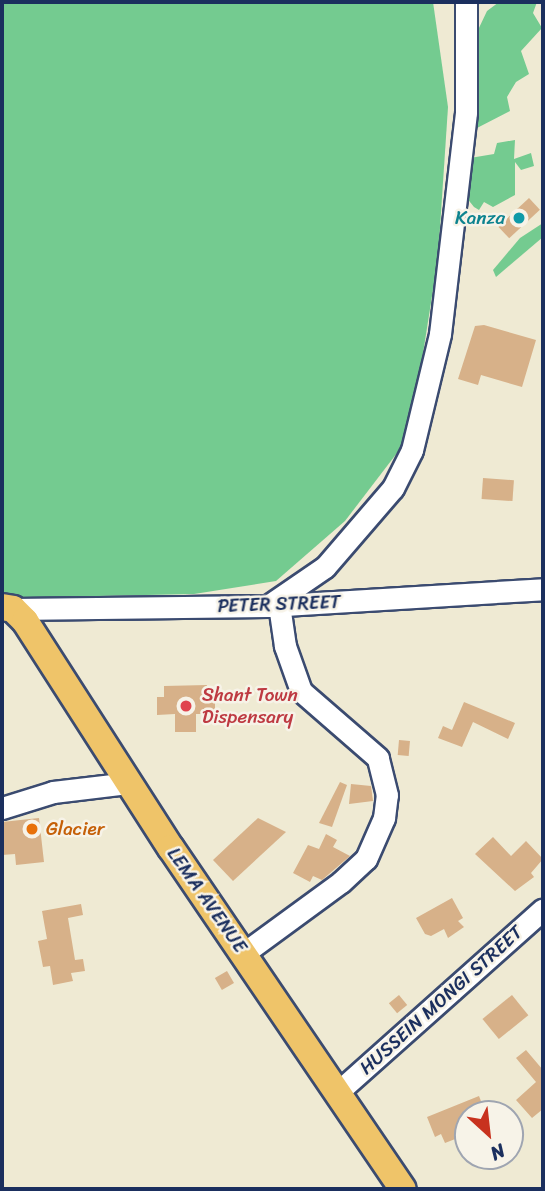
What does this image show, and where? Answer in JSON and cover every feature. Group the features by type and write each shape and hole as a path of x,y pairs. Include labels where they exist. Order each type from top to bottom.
{"main road":[{"name":"LEMA AVENUE","path":"8,608 339,1091 403,1189"}],"street":[{"path":"244,953 341,882 366,859 384,818 387,795 378,758 301,691 274,605 325,567 393,488 412,450 440,334 466,112 466,2"},
{"name":"PETER STREET","path":"8,608 274,605 543,589"},
{"path":"2,808 53,792 129,783"},
{"name":"HUSSEIN MONGI STREET","path":"339,1091 543,909"}],"green space":[{"path":"2,2 433,2 448,107 438,258 410,436 345,521 276,581 194,594 2,598"},
{"path":"499,2 537,2 533,13 542,28 521,51 529,74 516,82 507,97 510,111 477,128 472,81 477,64 469,49 487,11"},
{"path":"515,140 514,159 531,153 534,166 521,170 515,162 515,195 493,207 484,202 479,210 462,192 470,158 494,154 497,143"},
{"path":"543,223 543,237 496,277 493,270 520,238"}],"building":[{"name":"Kanza","path":"529,198 540,210 509,238 498,227"},
{"path":"484,325 536,340 522,387 481,375 478,385 458,379 475,326"},
{"path":"483,478 514,480 512,501 482,499"},
{"name":"Shant Town Dispensary","path":"207,685 207,696 215,696 215,714 196,714 196,732 175,732 175,714 157,715 157,697 164,697 164,686"},
{"path":"464,702 515,723 508,739 473,722 462,747 438,738 443,726 452,730"},
{"path":"399,740 410,741 409,756 398,755"},
{"path":"340,782 347,785 332,827 319,823"},
{"path":"351,784 371,786 373,801 349,804"},
{"path":"39,818 44,862 16,865 15,854 2,855 2,822"},
{"path":"258,818 286,832 233,881 213,860"},
{"path":"326,834 337,840 333,847 350,856 322,880 313,876 310,882 293,873 308,845 319,849"},
{"path":"493,837 511,856 526,841 543,859 531,873 534,877 515,891 475,854"},
{"path":"452,898 463,918 458,921 464,927 448,938 444,929 431,936 425,934 416,918"},
{"path":"81,904 83,915 68,918 75,960 83,959 85,971 71,973 73,981 53,985 50,966 43,967 38,941 47,939 42,911"},
{"path":"227,971 234,983 222,990 215,978"},
{"path":"399,995 407,1005 397,1013 389,1003"},
{"path":"512,995 528,1015 499,1039 482,1019"},
{"path":"526,1050 543,1070 543,1109 532,1118 524,1109 524,1100 516,1100 536,1082 516,1058"},
{"path":"454,1106 454,1139 445,1143 441,1134 435,1137 427,1117"}],"place":[{"name":"Kanza","path":"519,218"},
{"name":"Shant Town Dispensary","path":"186,706"},
{"name":"Glacier","path":"32,829"}]}
